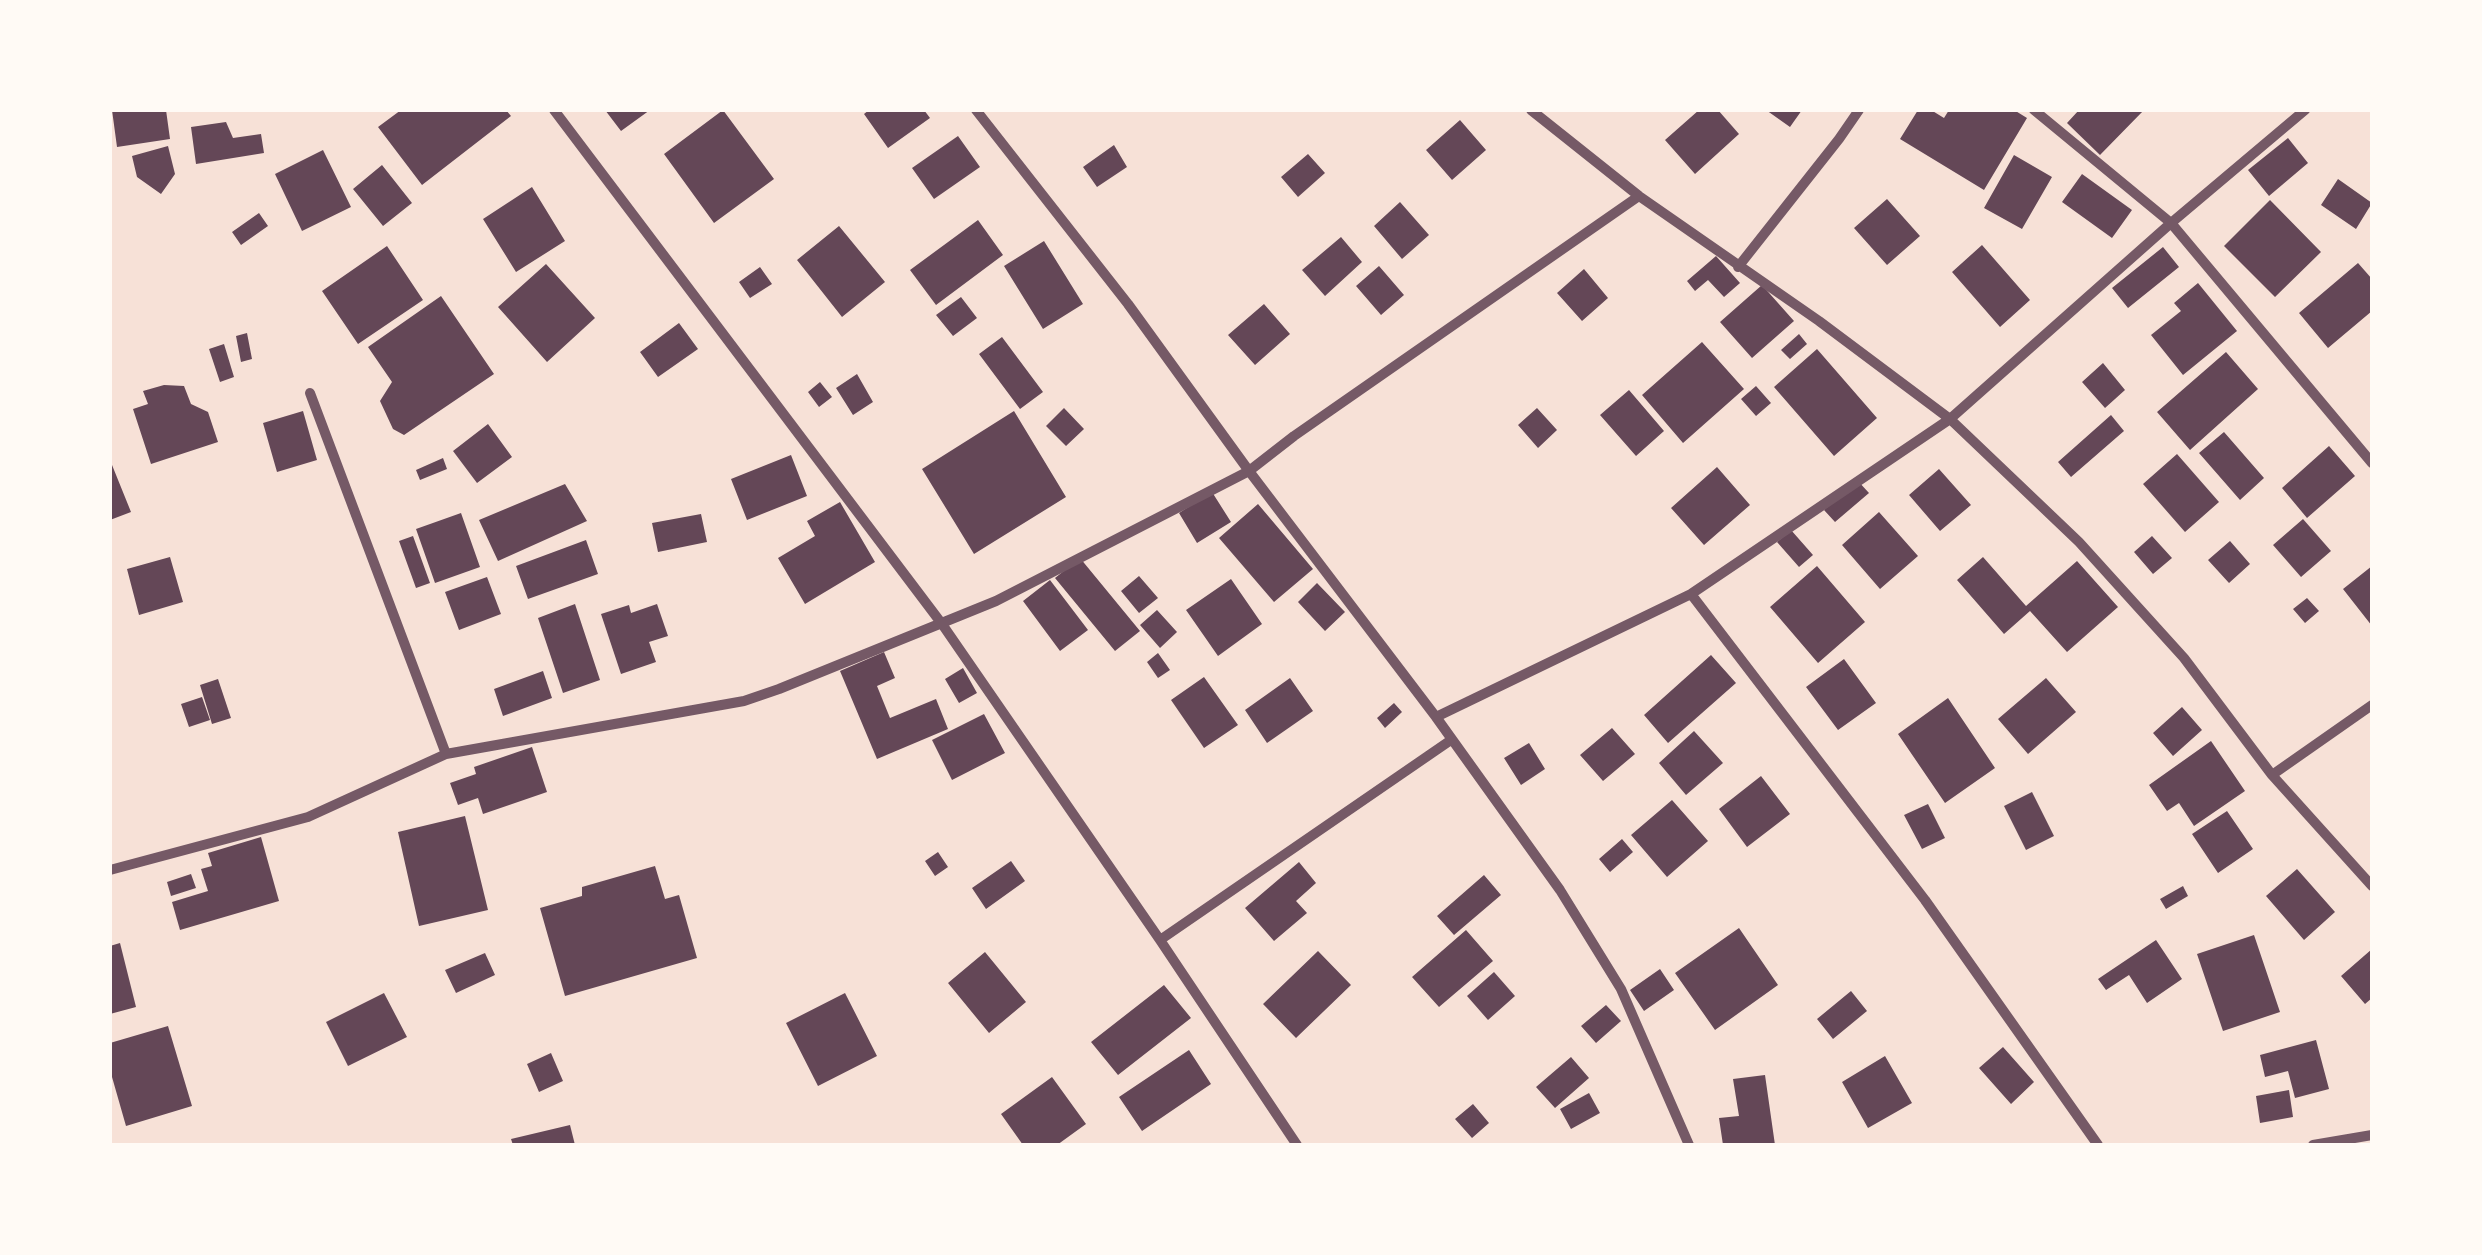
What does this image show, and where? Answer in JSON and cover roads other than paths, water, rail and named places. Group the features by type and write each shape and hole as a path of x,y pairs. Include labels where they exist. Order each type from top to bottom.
{"street":[{"path":"554,110 942,624 1297,1145"},
{"path":"976,110 1128,304 1560,890 1621,989 1689,1145"},
{"path":"1532,110 1639,196 1819,321 1950,419 2080,542 2184,658 2272,775 2372,886"},
{"path":"1738,267 1858,110"},
{"path":"2034,110 2171,223 2372,463"},
{"path":"1436,717 1691,594 1950,419 2305,110"},
{"path":"110,870 308,816 446,754 744,700 996,601 1250,472 1294,436 1639,196"},
{"path":"310,393 446,754"},
{"path":"1691,594 1925,900 2098,1145"},
{"path":"2272,775 2372,705"},
{"path":"1160,940 1451,740"},
{"path":"2314,1145 2372,1135"}]}
